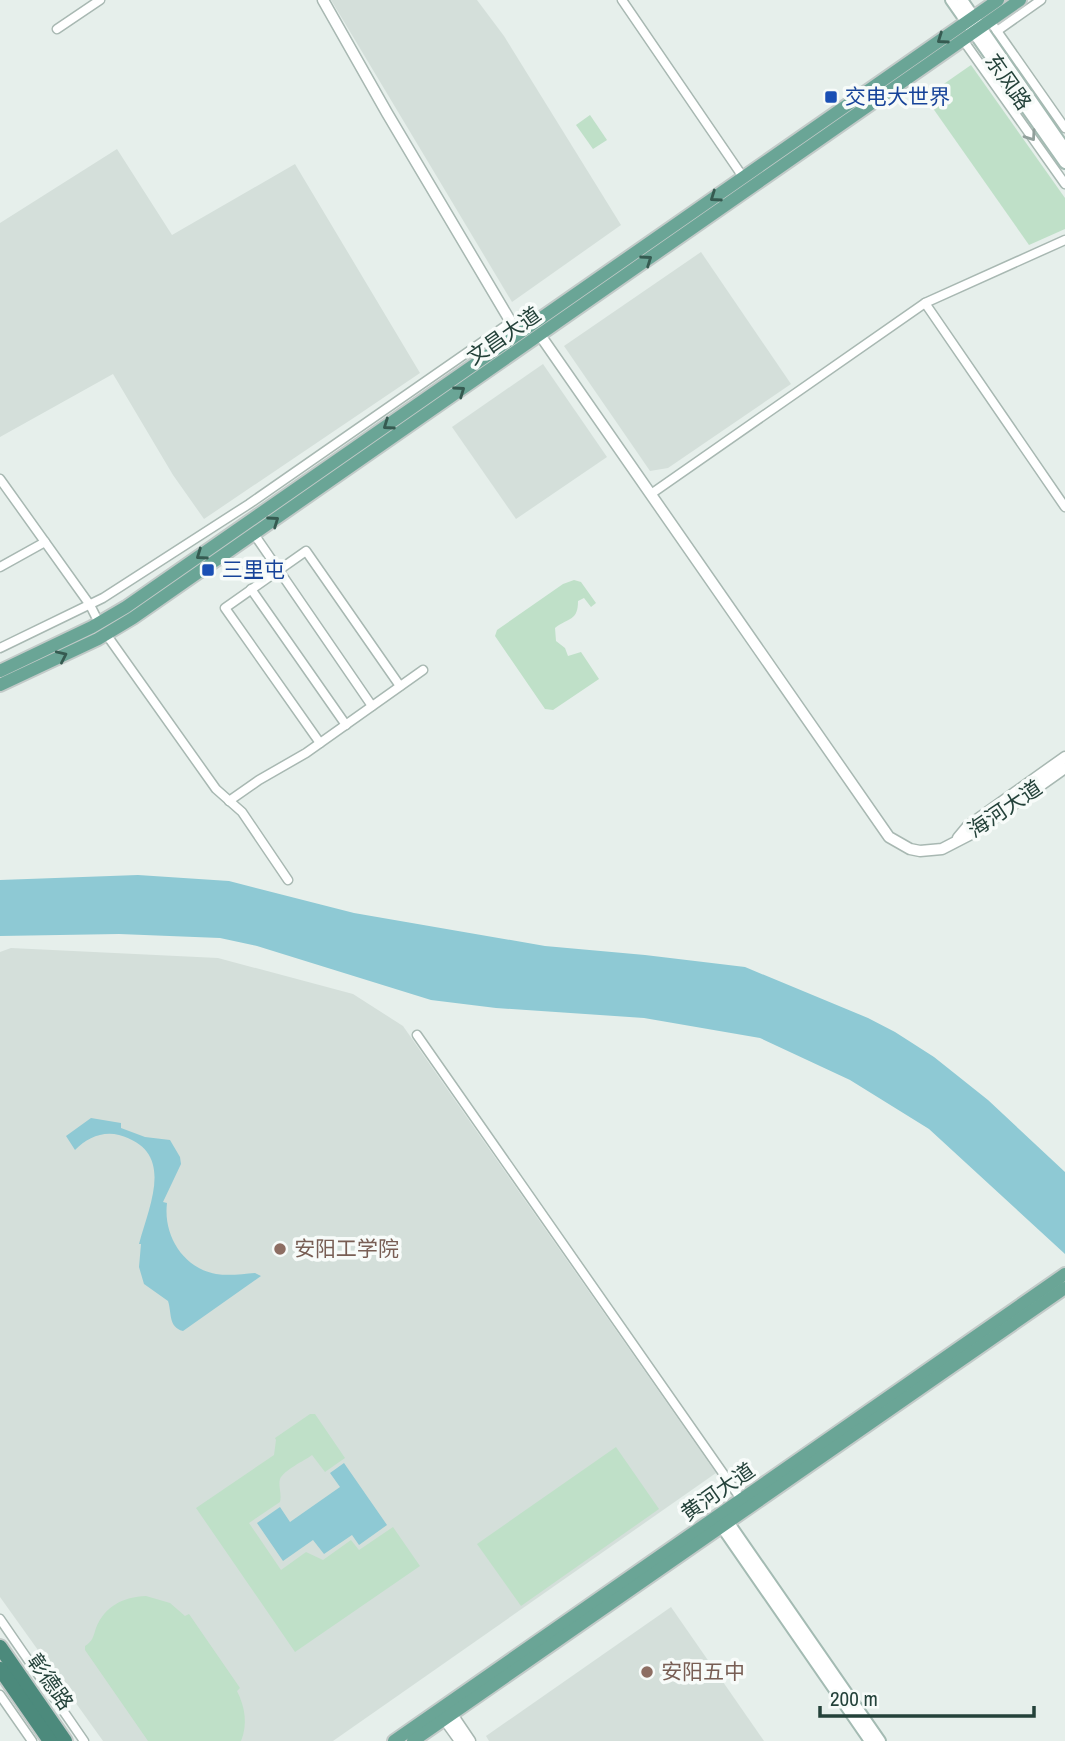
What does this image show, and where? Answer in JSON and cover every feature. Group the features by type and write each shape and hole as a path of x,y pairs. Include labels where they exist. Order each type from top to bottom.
{"highway":[{"name":"彰德路","path":"0,1647 65,1741"},
{"name":"彰德路","path":"0,1669 50,1741"}],"main road":[{"name":"东风路","path":"951,0 978,27 1065,149"},
{"name":"东风路","path":"962,0 1065,163"},
{"name":"文昌大道","path":"0,685 102,629 254,534 978,27 998,0"},
{"name":"文昌大道","path":"0,671 102,629 136,599 743,177 1020,0"},
{"name":"黄河大道","path":"722,1520 741,1499 1065,1274"},
{"name":"黄河大道","path":"394,1741 445,1712 722,1520 1065,1288"},
{"path":"722,1520 870,1741"},
{"path":"722,1520 880,1741"},
{"name":"黄河大道","path":"413,1741 445,1712"}],"street":[{"path":"57,29 100,0"},
{"path":"323,0 518,334"},
{"path":"622,0 743,177"},
{"path":"978,27 1041,0"},
{"path":"978,27 1065,128"},
{"path":"978,27 1065,184"},
{"path":"651,494 925,303 1065,240"},
{"path":"925,303 1065,507"},
{"path":"0,648 90,605 249,504 511,322"},
{"path":"540,335 889,837 920,851 942,849 955,841"},
{"path":"0,479 216,789 242,812 288,880"},
{"path":"254,534 372,706"},
{"path":"0,567 45,542"},
{"path":"320,743 225,608 278,570 306,551 400,687"},
{"path":"251,589 346,725"},
{"path":"229,801 320,743 423,670"},
{"name":"海河大道","path":"955,841 968,826 1065,757"},
{"name":"海河大道","path":"955,841 973,833 1065,768"},
{"path":"417,1035 741,1499"},
{"path":"0,1619 84,1741"},
{"path":"0,1695 32,1741"},
{"path":"445,1712 460,1741"},
{"path":"445,1712 470,1741"}],"shaded area":[{"path":"331,0 477,0 504,36 621,225 512,302"},
{"path":"117,149 172,235 295,164 420,373 204,519 173,475 113,374 0,437 0,223"},
{"path":"701,252 791,384 668,468 650,471 564,346"},
{"path":"543,364 607,457 516,519 452,427"},
{"name":"安阳工学院","path":"11,948 218,958 353,994 403,1026 716,1473 333,1741 103,1741 0,1597 0,952"},
{"name":"安阳五中","path":"671,1607 764,1741 489,1741 486,1736"}],"green space":[{"path":"971,65 1065,198 1065,229 1029,245 925,97"},
{"path":"590,115 607,140 593,149 576,125"},
{"path":"574,580 581,582 596,603 591,607 584,598 578,601 572,618 555,628 556,641 565,648 568,656 581,652 599,679 553,710 545,709 495,636 497,630 563,584"},
{"path":"310,1414 315,1414 345,1458 325,1472 312,1455 290,1469 280,1479 280,1502 249,1523 281,1570 306,1552 323,1560 351,1540 359,1550 393,1527 420,1566 295,1652 196,1508 274,1455 275,1438"},
{"path":"616,1447 659,1509 521,1606 477,1544"},
{"path":"146,1596 170,1603 185,1616 189,1614 240,1688 237,1691 244,1709 245,1722 241,1741 148,1741 85,1650 100,1620 110,1608 130,1598"}],"water":[{"path":"138,875 229,881 354,913 545,946 745,967 868,1018 895,1032 934,1057 988,1100 1065,1172 1065,1254 929,1129 850,1080 760,1038 644,1018 496,1008 431,1000 257,946 220,938 119,934 0,936 0,880"},
{"path":"91,1118 121,1123 121,1128 145,1137 170,1140 181,1164 163,1202 167,1203 168,1227 172,1238 185,1257 204,1271 216,1274 255,1273 261,1276 183,1331 178,1329 171,1319 168,1301 144,1284 139,1267 139,1244 153,1196 153,1166 148,1153 137,1143 119,1135 107,1134 95,1136 75,1150 66,1136"},
{"path":"344,1463 387,1525 359,1545 352,1535 324,1554 313,1540 283,1561 257,1523 280,1507 290,1522 340,1487 330,1473"}],"place":[{"name":"交电大世界","path":"831,97"},
{"name":"三里屯","path":"208,570"},
{"name":"安阳工学院","path":"280,1249"},
{"name":"安阳五中","path":"647,1672"}]}
